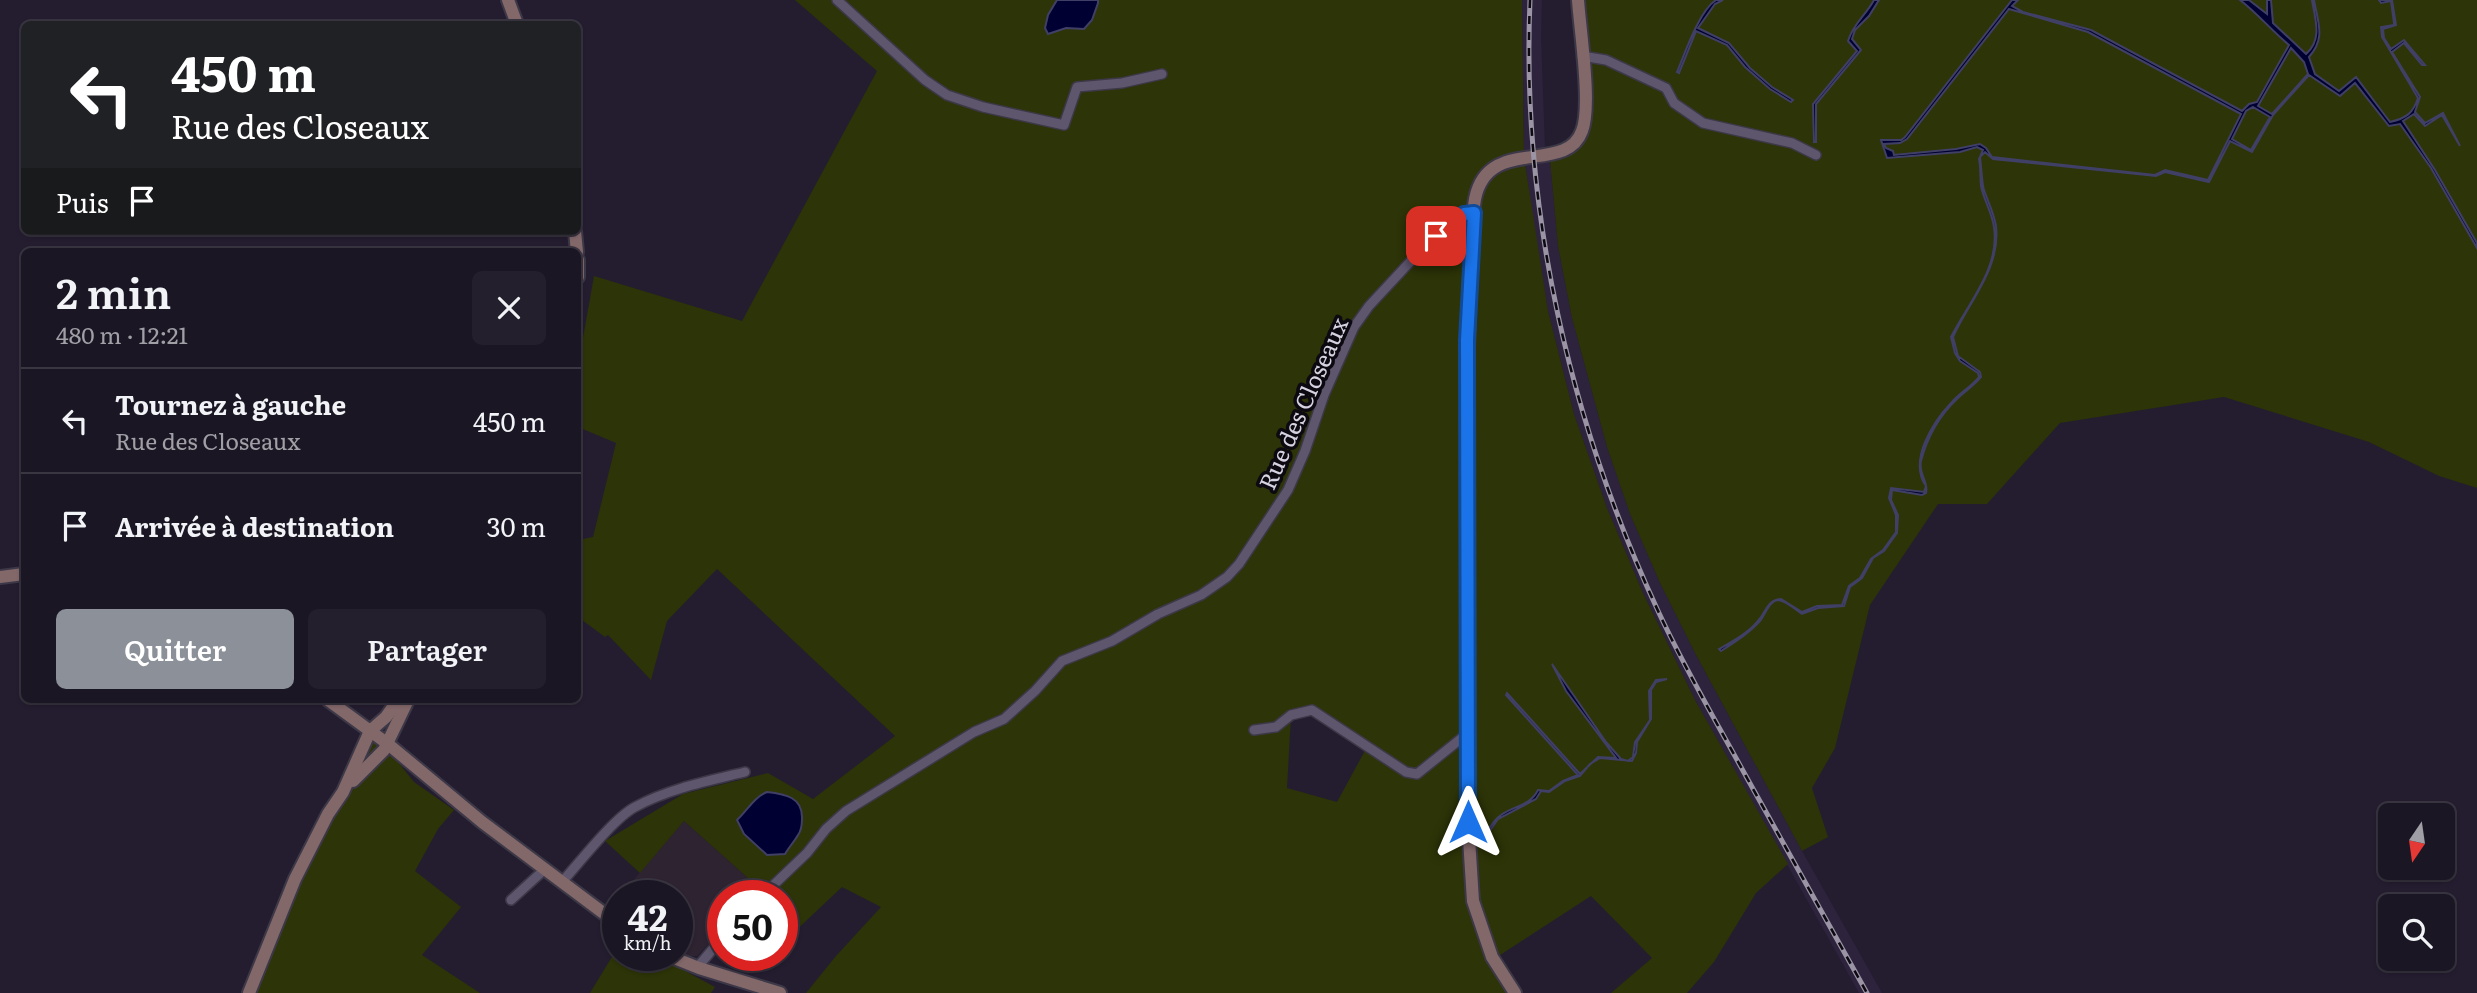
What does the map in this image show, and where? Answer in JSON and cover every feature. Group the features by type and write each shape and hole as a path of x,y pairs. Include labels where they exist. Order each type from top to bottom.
{"main road":[{"path":"508,0 516,21"},
{"path":"1515,993 1492,957 1473,901 1469,843 1467,352 1474,213 1477,193 1488,173 1505,161 1567,149 1582,134 1586,116 1578,0"},
{"path":"0,578 21,574"},
{"path":"332,703 388,744 482,822 602,912"},
{"path":"343,792 370,731 386,717 396,703"},
{"path":"249,993 295,879 328,814 343,792 388,744 407,703"},
{"path":"693,966 749,988 780,993"}],"street":[{"path":"837,0 925,80 947,94 983,107 1064,125 1077,87 1122,83 1162,75"},
{"path":"1583,56 1606,60 1666,88 1674,103 1703,123 1792,143 1816,155"},
{"name":"Rue des Closeaux","path":"779,880 846,811 974,732 1004,719 1035,691 1062,661 1112,641 1158,614 1201,595 1227,577 1239,564 1288,490 1306,451 1324,395 1354,327 1369,306 1422,249 1464,214 1474,213"},
{"path":"1254,730 1276,727 1291,715 1312,710 1406,772 1417,774 1468,733"},
{"path":"562,881 634,807 684,788 745,772"},
{"path":"511,900 544,869"},
{"path":"699,968 707,956"}],"shaded area":[{"path":"1057,0 1098,0 1098,3 1092,20 1084,29 1066,28 1048,34 1045,28 1048,15"},
{"path":"1522,0 1542,0 1545,149 1524,151"},
{"path":"1716,0 1723,0 1715,4 1698,28 1729,43 1750,68 1772,87 1793,100 1791,102 1770,89 1745,67 1727,45 1696,31 1679,73 1677,72 1698,23"},
{"path":"1874,0 1879,0 1869,16 1855,30 1852,39 1861,50 1816,104 1814,142 1813,104 1857,51 1848,41"},
{"path":"2012,0 2018,0 2012,6 2023,12 2091,30 2242,111 2249,104 2257,102 2289,45 2240,0 2249,0 2267,14 2267,0 2271,0 2273,23 2306,54 2315,42 2314,0 2319,37 2309,57 2315,74 2339,91 2356,77 2390,122 2405,117 2414,108 2418,98 2382,37 2381,27 2394,23 2391,1 2381,3 2379,0 2392,0 2396,25 2383,29 2384,38 2391,49 2404,40 2425,65 2422,65 2404,43 2392,52 2420,97 2415,112 2425,123 2443,113 2460,146 2442,115 2425,126 2414,114 2403,121 2435,170 2477,243 2477,248 2431,168 2400,124 2389,126 2355,83 2340,96 2309,75 2273,115 2252,152 2230,141 2209,182 2165,172 2156,176 1993,159 1985,152 1980,157 1983,184 1995,221 1996,241 1994,256 1982,284 1995,242 1994,227 1981,186 1979,159 1983,150 1977,147 1960,152 1887,158 1881,140 1901,140 1905,137","holes":["2009,9 2088,32 2241,114 2208,180 2165,170 2155,175 1992,157 1980,144 1894,155 1884,144 1900,143 1907,139","2291,48 2304,62 2308,74 2272,114 2258,106","2253,107 2270,117 2251,150 2232,139 2246,111"]},
{"path":"1550,160 1558,246 1572,318 1607,447 1630,514 1695,653 1882,993 1859,993 1695,700 1643,593 1607,508 1574,414 1548,311 1536,242 1525,163"},
{"path":"1982,284 1953,337 1958,356 1980,372 1981,377 1939,420 1930,436 1920,466 1921,454 1930,431 1954,399 1979,377 1978,373 1960,361 1955,353 1951,337"},
{"path":"1926,486 1926,493 1922,495 1892,490 1891,500 1898,515 1897,533 1884,551 1873,558 1862,578 1850,587 1844,606 1818,608 1802,614 1784,602 1775,601 1756,625 1742,637 1721,651 1719,649 1752,627 1774,601 1781,599 1802,612 1817,606 1842,605 1849,586 1860,578 1871,559 1883,550 1896,532 1896,515 1889,498 1891,488 1924,492"},
{"path":"1552,664 1606,742 1621,759 1626,760 1600,758 1592,763 1598,757 1616,758 1566,691"},
{"path":"1667,679 1656,682 1651,690 1651,719 1637,742 1632,761 1628,761 1633,757 1635,742 1650,720 1649,691 1656,680"},
{"path":"1507,693 1580,774 1588,767 1580,776 1565,781 1549,792 1541,791 1536,799 1498,819 1485,838 1478,840 1484,837 1498,817 1526,802 1538,790 1549,791 1563,781 1578,775"},
{"path":"767,792 792,798 802,812 800,832 785,854 767,855 744,834 737,820 754,801"},
{"path":"684,821 750,880 707,880 707,946 697,956 693,956 693,880 634,880"}],"green space":[{"path":"795,0 1522,0 1524,157 1548,311 1574,414 1607,508 1643,593 1695,700 1788,864 1756,893 1714,962 1687,993 1611,993 1652,958 1591,896 1497,957 1522,993 806,993 881,907 842,887 798,929 798,880 750,880 684,821 640,873 605,841 683,794 768,773 813,799 895,736 717,569 667,621 651,680 608,635 605,637 581,619 581,539 593,537 616,443 581,428 581,349 594,276 742,321 877,71","holes":["1312,710 1367,747 1337,802 1287,788 1291,716"]},
{"path":"1578,0 2477,0 2477,488 2439,476 2369,442 2224,397 2060,423 1987,504 1938,504 1870,605 1835,748 1812,788 1828,837 1802,851 1695,653 1630,514 1607,447 1572,318 1558,246 1550,160 1582,134"},
{"path":"378,737 414,782 454,810 438,829 415,871 461,907 422,955 480,993 249,993 321,827 357,765"},
{"path":"603,971 685,971 715,987 711,993 590,993"}],"railway":[{"path":"1530,0 1529,79 1543,236 1577,391 1600,466 1628,540 1680,655 1867,993"}],"route":[{"path":"1436,236 1464,214 1474,213 1467,340 1468,822"}]}
